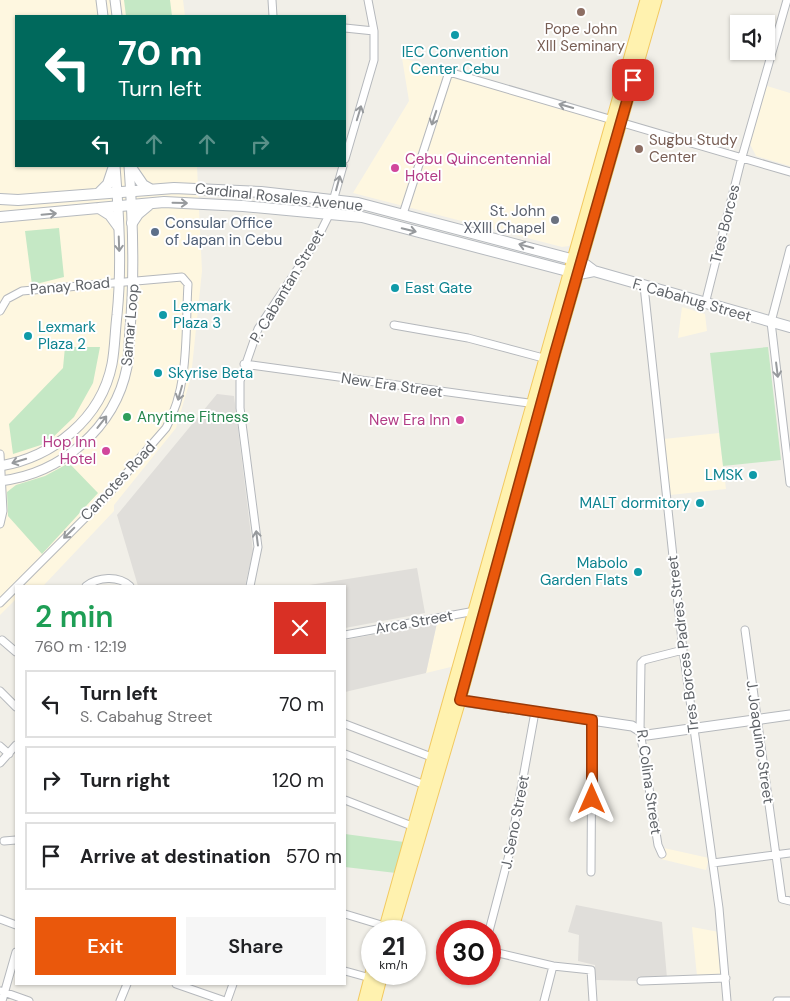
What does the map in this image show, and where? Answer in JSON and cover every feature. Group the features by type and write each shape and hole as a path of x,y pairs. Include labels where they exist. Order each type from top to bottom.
{"main road":[{"path":"617,121 646,0"},
{"path":"391,920 617,121 656,0"},
{"path":"98,194 108,184 115,167"},
{"path":"130,167 143,185 150,189"},
{"name":"Cardinal Rosales Avenue","path":"0,199 98,194 131,190 207,188 334,200 358,203 403,214 578,260"},
{"path":"132,222 151,203"},
{"name":"Cardinal Rosales Avenue","path":"0,217 151,203 202,203 362,217 574,273"},
{"path":"99,208 112,217 118,226"},
{"name":"F. Cabahug Street","path":"578,260 594,271 705,304 790,326"},
{"name":"F. Cabahug Street","path":"574,273 594,271"},
{"path":"418,828 425,785 454,700"},
{"path":"364,1001 372,985"},
{"path":"375,1001 376,985"}],"street":[{"path":"101,0 103,15"},
{"path":"115,0 117,15"},
{"path":"272,0 273,15"},
{"path":"347,143 374,60 374,31 368,0"},
{"name":"Tres Borces","path":"705,304 742,157 787,0"},
{"path":"346,28 374,31"},
{"path":"403,214 448,72 790,172"},
{"name":"Samar Loop","path":"1,466 38,455 58,444 85,418 97,402 112,366 120,282 115,167"},
{"name":"Samar Loop","path":"1,481 43,470 67,457 92,434 109,413 120,391 127,367 134,281 129,167"},
{"name":"P. Cabantan Street","path":"250,585 258,547 240,408 240,381 244,364 258,329 316,241 329,214 343,167"},
{"path":"790,249 771,322 790,483"},
{"name":"Camotes Road","path":"18,585 104,499 154,443 173,417 183,385 188,284 182,277 120,282"},
{"name":"Panay Road","path":"0,311 7,299 22,291 120,282"},
{"name":"Tres Borces Padres Street","path":"644,286 683,650 713,863 727,1001"},
{"path":"394,325 468,338 549,359"},
{"name":"New Era Street","path":"244,364 536,404"},
{"path":"0,454 3,511 0,524"},
{"path":"88,585 102,578 126,582 129,585"},
{"name":"Camotes Road","path":"0,603 15,588"},
{"name":"Arca Street","path":"346,635 478,611"},
{"name":"J. Joaquino Street","path":"745,630 782,899 790,901"},
{"path":"2,640 15,651"},
{"name":"R. Colina Street","path":"662,854 658,845 640,731 642,661 683,650"},
{"path":"0,692 15,705"},
{"path":"454,700 632,726 647,735 694,730 790,715"},
{"name":"J. Seno Street","path":"492,920 509,855 536,712"},
{"path":"591,872 592,720"},
{"path":"346,724 434,758"},
{"path":"0,746 9,754"},
{"path":"0,763 15,746"},
{"path":"346,754 425,785"},
{"path":"346,800 418,828"},
{"path":"4,841 15,840"},
{"path":"713,863 790,853"},
{"path":"346,914 362,920"},
{"path":"0,919 15,925"},
{"path":"501,954 553,966 591,970 593,1001"},
{"path":"2,1001 2,991 15,955"},
{"path":"544,1001 553,966"},
{"path":"346,971 361,974"},
{"path":"641,981 726,978"},
{"path":"120,1001 127,985"},
{"path":"179,985 226,1001 233,985"},
{"path":"2,991 29,1001"},
{"path":"778,1001 790,1001"}],"shaded area":[{"path":"0,0 183,0 185,15 15,15 15,167 197,167 202,271 191,377 176,428 114,505 114,511 44,585 15,585 15,600 0,615"},
{"path":"402,58 608,119 573,242 569,246 562,247 353,193 409,101"},
{"path":"767,86 790,93 790,166 756,156 750,144"},
{"path":"682,307 705,314 707,331 678,338"},
{"path":"217,394 234,396 253,551 245,585 138,585 117,515"},
{"path":"719,433 726,489 670,495 664,439"},
{"path":"417,568 425,613 346,628 346,585 309,585"},
{"path":"466,617 455,666 426,673 437,623"},
{"path":"437,623 426,673 346,692 346,640"},
{"path":"664,848 709,858 706,870 661,859"},
{"path":"576,905 662,922 667,978 640,981 595,980 595,965 578,961 579,935 568,932"},
{"path":"692,927 719,932 722,976 697,976"}],"green space":[{"path":"124,0 170,0 172,15 126,15"},
{"path":"59,228 64,277 32,285 25,231"},
{"path":"65,347 100,347 93,383 74,417 47,443 13,454 9,424 63,368"},
{"path":"768,347 781,460 723,466 710,353"},
{"path":"69,463 98,493 42,554 8,516 7,492 16,485 45,476"},
{"path":"346,834 404,842 396,873 346,867"}],"place":[{"name":"Pope John XIII Seminary","path":"581,12"},
{"name":"IEC Convention Center Cebu","path":"455,35"},
{"name":"Sugbu Study Center","path":"639,149"},
{"name":"Cebu Quincentennial Hotel","path":"395,168"},
{"name":"St. John XXIII Chapel","path":"555,220"},
{"name":"Consular Office of Japan in Cebu","path":"155,232"},
{"name":"East Gate","path":"395,288"},
{"name":"Lexmark Plaza 3","path":"163,315"},
{"name":"Lexmark Plaza 2","path":"28,336"},
{"name":"Skyrise Beta","path":"158,373"},
{"name":"Anytime Fitness","path":"127,417"},
{"name":"New Era Inn","path":"460,420"},
{"name":"Hop Inn Hotel","path":"106,451"},
{"name":"LMSK","path":"753,475"},
{"name":"MALT dormitory","path":"700,503"},
{"name":"Mabolo Garden Flats","path":"638,572"}],"route":[{"path":"592,799 592,720 460,700 508,519 525,465 540,405 633,80"}]}
